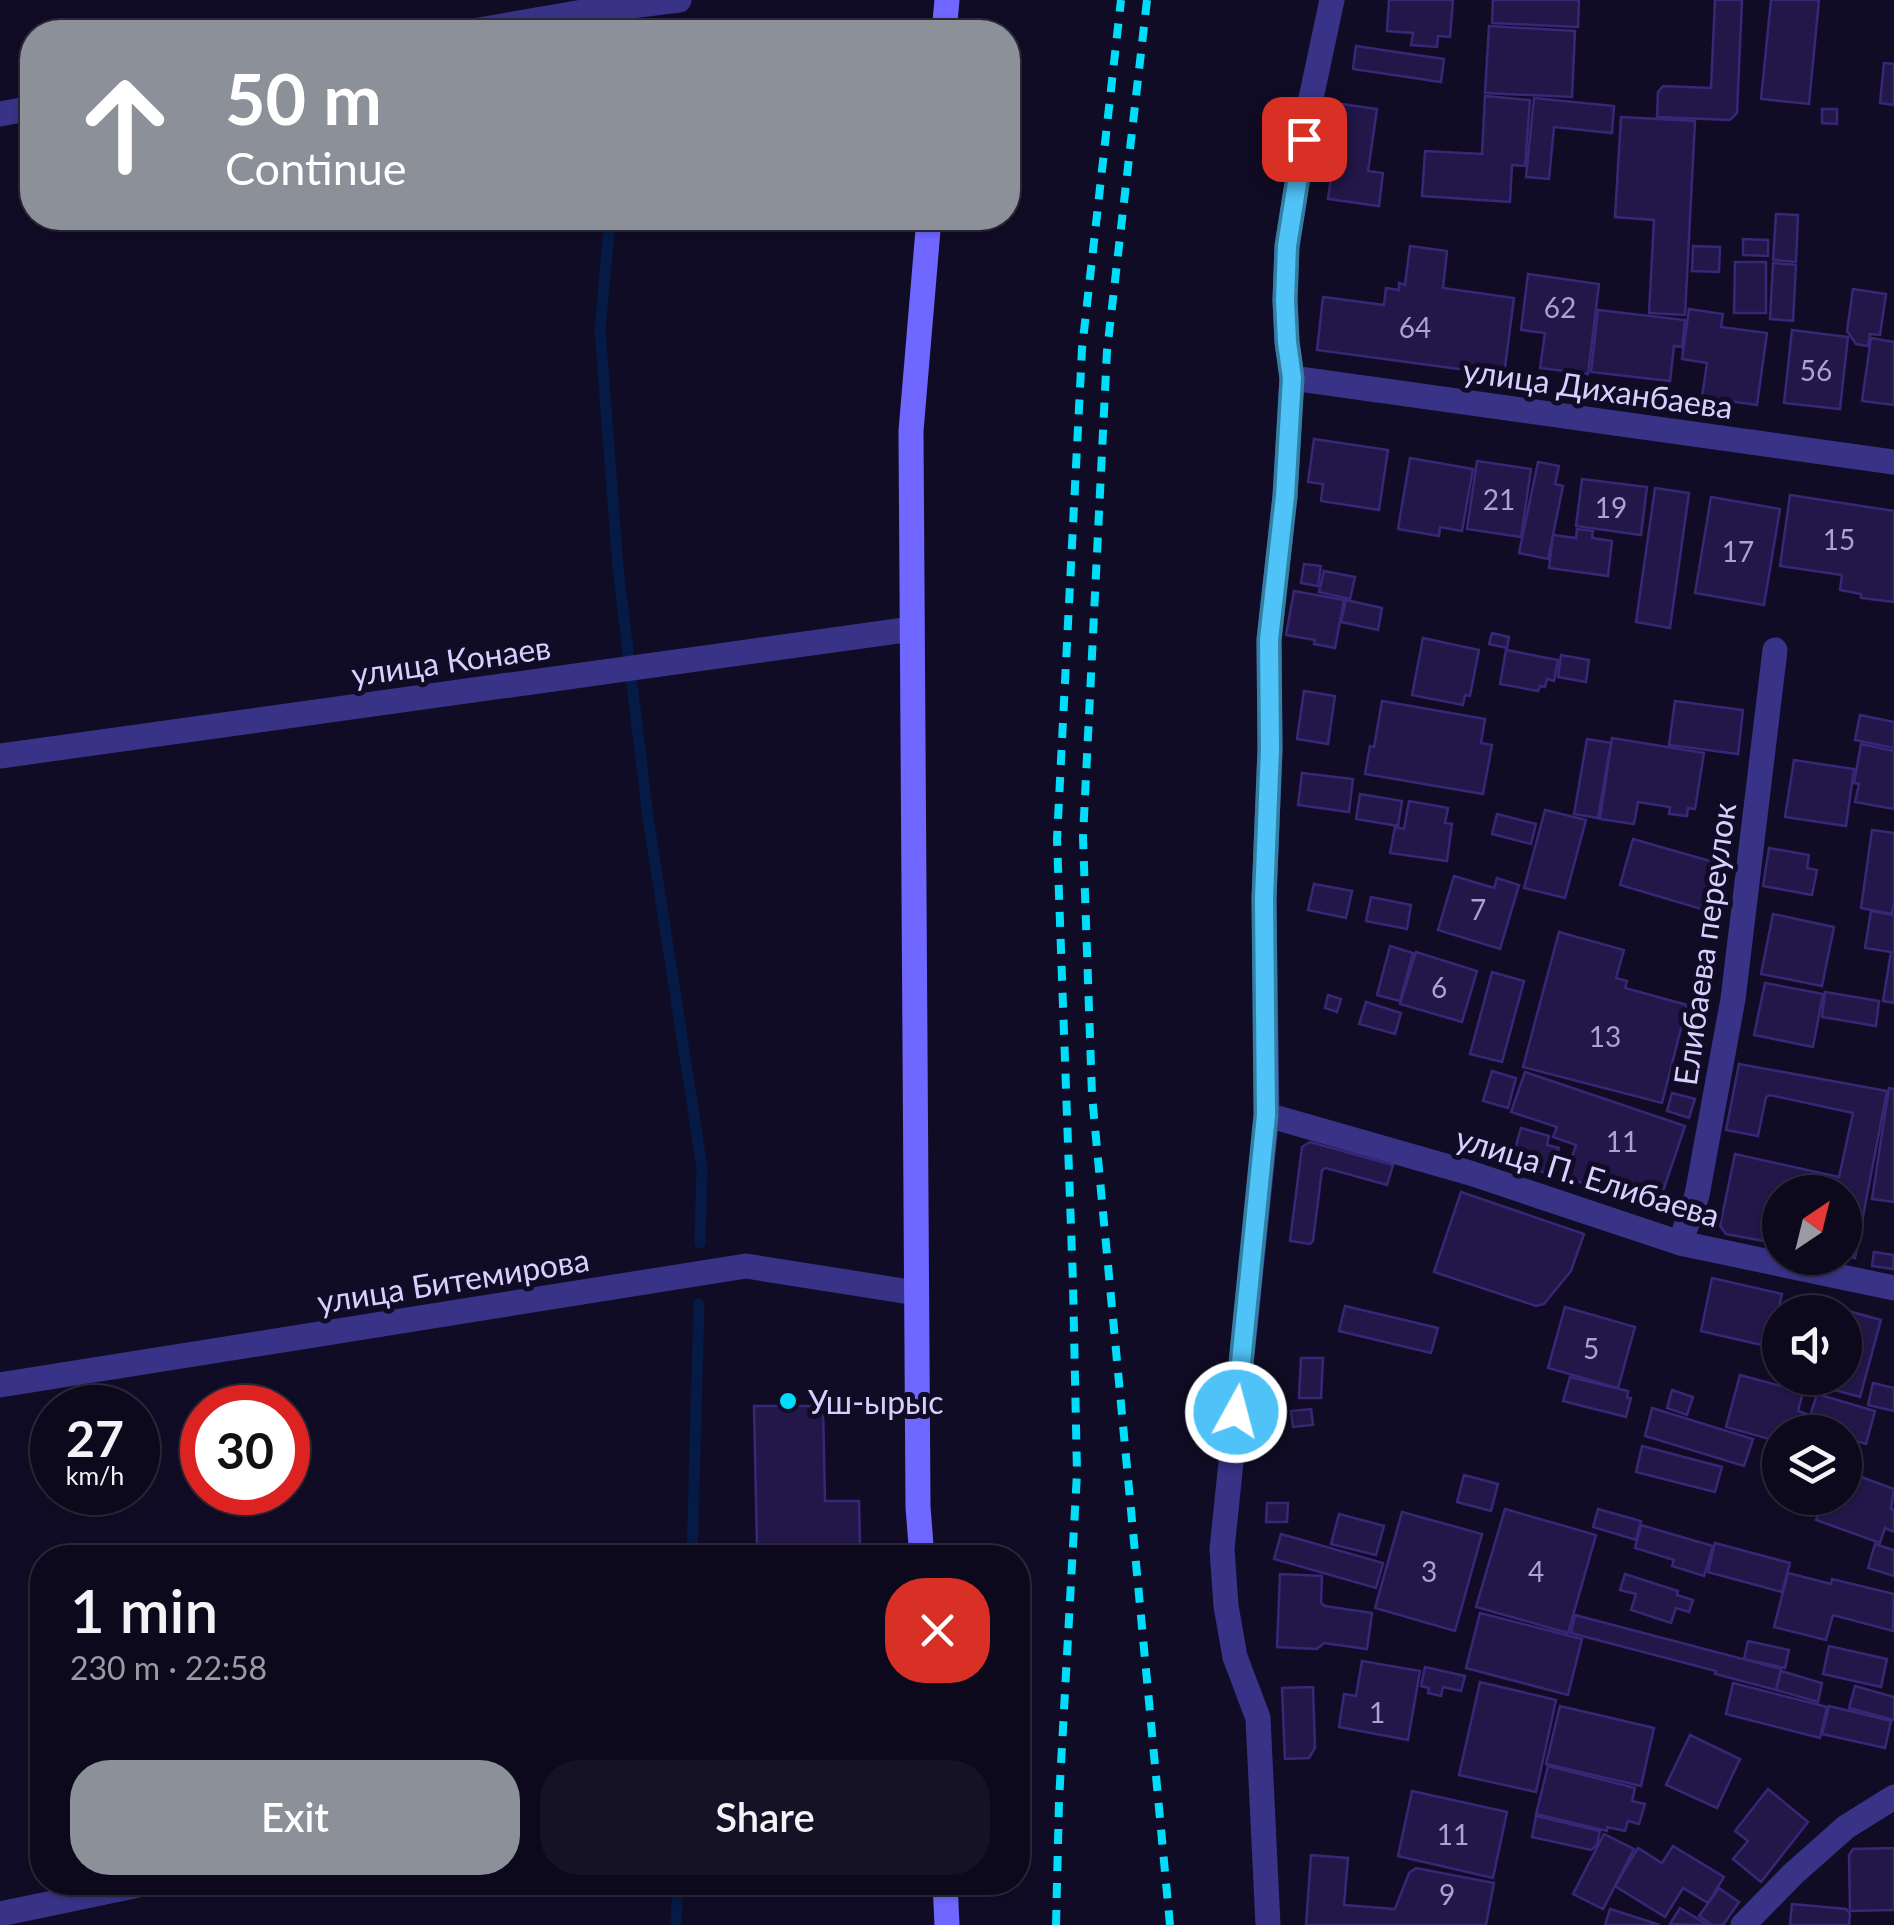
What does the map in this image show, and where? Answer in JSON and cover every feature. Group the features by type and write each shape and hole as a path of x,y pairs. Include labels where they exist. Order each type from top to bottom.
{"main road":[{"path":"921,1545 911,431 928,230"},
{"path":"946,1895 948,1925"}],"street":[{"path":"1268,1925 1258,1718 1234,1656 1222,1549 1266,1115 1264,898 1270,749 1269,640 1285,496 1292,378 1285,300 1287,246 1310,103 1332,0"},
{"path":"537,20 673,1"},
{"name":"улица Диханбаева","path":"1292,378 1894,462"},
{"name":"улица Конаев","path":"0,756 912,629"},
{"name":"Елибаева переулок","path":"1680,1243 1698,1194 1733,999 1775,650"},
{"name":"улица П. Елибаева","path":"1266,1115 1470,1173 1680,1243 1894,1288"},
{"name":"улица Битемирова","path":"0,1385 746,1266 916,1293"},
{"path":"1743,1925 1846,1828 1894,1798"},
{"path":"0,1914 91,1895"}],"building":[{"path":"1389,0 1453,0 1450,37 1438,36 1437,47 1411,45 1413,33 1387,31"},
{"path":"1493,0 1579,0 1578,27 1492,23"},
{"path":"1715,0 1742,0 1737,113 1730,120 1657,117 1658,92 1663,86 1711,88"},
{"path":"1771,0 1819,0 1809,104 1761,99"},
{"path":"1489,26 1575,31 1572,97 1485,93"},
{"path":"1356,46 1444,59 1441,82 1353,69"},
{"path":"1884,63 1894,64 1894,105 1880,103"},
{"path":"1485,96 1530,100 1525,166 1512,165 1510,202 1422,196 1425,151 1482,154"},
{"path":"1534,98 1614,106 1612,133 1554,127 1549,179 1526,177"},
{"path":"1342,104 1377,109 1368,171 1383,173 1379,206 1328,199"},
{"path":"1822,109 1837,109 1837,124 1822,123"},
{"path":"1621,117 1695,121 1685,315 1649,313 1654,220 1615,217"},
{"path":"1776,214 1798,215 1796,262 1773,260"},
{"path":"1743,239 1768,240 1768,256 1743,255"},
{"path":"1410,246 1447,251 1443,288 1514,298 1504,375 1317,350 1323,297 1384,305 1386,288 1399,290 1399,283 1405,285"},
{"path":"1693,246 1720,247 1719,272 1692,271"},
{"path":"1735,262 1766,262 1766,313 1734,313"},
{"path":"1773,263 1796,265 1793,321 1770,319"},
{"path":"1528,274 1599,284 1588,374 1540,368 1545,333 1521,330"},
{"path":"1853,289 1886,294 1880,335 1870,334 1868,346 1856,344 1847,331"},
{"path":"1689,309 1723,314 1721,327 1767,333 1757,405 1702,397 1707,363 1682,359"},
{"path":"1598,310 1685,320 1682,347 1674,346 1670,381 1591,372"},
{"path":"1792,330 1848,337 1840,409 1784,403"},
{"path":"1871,338 1894,342 1894,405 1862,401"},
{"path":"1314,439 1388,450 1379,510 1321,501 1323,484 1308,482"},
{"path":"1410,458 1473,469 1462,531 1440,527 1439,536 1398,529"},
{"path":"1477,461 1531,469 1521,537 1467,529"},
{"path":"1538,462 1559,466 1555,484 1563,486 1548,559 1519,553"},
{"path":"1582,479 1647,487 1641,535 1576,526"},
{"path":"1655,488 1689,493 1670,628 1636,622"},
{"path":"1790,495 1894,511 1894,602 1861,598 1861,594 1840,590 1842,575 1780,566"},
{"path":"1711,497 1780,509 1764,605 1695,593"},
{"path":"1577,529 1593,531 1592,538 1612,541 1608,576 1549,568 1553,535 1576,538"},
{"path":"1304,564 1321,566 1318,586 1301,583"},
{"path":"1324,571 1355,577 1350,599 1319,592"},
{"path":"1294,591 1344,600 1335,648 1286,635"},
{"path":"1346,600 1382,608 1378,630 1341,622"},
{"path":"1492,633 1509,637 1507,648 1489,644"},
{"path":"1423,638 1479,650 1470,696 1465,695 1463,705 1412,695"},
{"path":"1506,650 1558,660 1554,681 1547,679 1545,687 1540,686 1538,691 1500,684"},
{"path":"1561,655 1589,660 1586,682 1558,677"},
{"path":"1304,691 1335,696 1328,744 1297,739"},
{"path":"1382,701 1485,719 1481,743 1492,745 1483,794 1365,774"},
{"path":"1675,701 1743,710 1738,754 1669,745"},
{"path":"1860,715 1894,722 1894,748 1855,740"},
{"path":"1612,738 1704,753 1695,809 1688,808 1687,816 1669,814 1670,807 1638,802 1634,824 1600,819"},
{"path":"1587,739 1611,743 1598,818 1574,814"},
{"path":"1861,744 1894,751 1894,809 1855,802"},
{"path":"1794,760 1854,769 1846,826 1785,817"},
{"path":"1302,773 1353,779 1349,812 1298,805"},
{"path":"1360,794 1402,801 1398,826 1356,819"},
{"path":"1409,801 1448,808 1445,823 1452,824 1447,861 1390,853 1395,827 1404,829"},
{"path":"1545,810 1586,820 1565,898 1524,888"},
{"path":"1497,814 1536,824 1531,844 1492,834"},
{"path":"1872,830 1894,833 1892,914 1861,908"},
{"path":"1633,839 1721,864 1708,911 1620,885"},
{"path":"1769,848 1809,855 1807,868 1817,870 1812,895 1763,886"},
{"path":"1454,876 1494,888 1497,878 1519,885 1500,949 1438,930"},
{"path":"1314,884 1352,891 1346,918 1308,910"},
{"path":"1371,897 1411,905 1407,929 1366,921"},
{"path":"1871,911 1894,915 1894,1003 1883,1001 1891,952 1865,948"},
{"path":"1773,914 1834,927 1822,986 1761,974"},
{"path":"1559,932 1624,950 1616,978 1627,981 1625,988 1687,1005 1662,1103 1523,1067"},
{"path":"1390,946 1413,953 1400,1001 1377,995"},
{"path":"1416,952 1477,971 1462,1022 1400,1004"},
{"path":"1492,972 1524,981 1502,1062 1470,1054"},
{"path":"1765,983 1823,994 1813,1047 1754,1035"},
{"path":"1825,992 1879,1001 1876,1026 1822,1017"},
{"path":"1328,995 1341,999 1337,1012 1325,1008"},
{"path":"1366,1002 1401,1013 1395,1034 1359,1024"},
{"path":"1739,1064 1887,1091 1862,1221 1862,1175 1839,1175 1853,1113 1770,1095 1766,1097 1758,1136 1726,1130"},
{"path":"1492,1071 1516,1078 1508,1108 1483,1101"},
{"path":"1525,1072 1685,1126 1657,1209 1565,1177 1576,1145 1553,1137 1557,1127 1511,1112"},
{"path":"1889,1088 1894,1089 1894,1202 1872,1199"},
{"path":"1672,1093 1695,1099 1689,1118 1667,1111"},
{"path":"1521,1128 1549,1136 1547,1145 1559,1148 1550,1174 1511,1163"},
{"path":"1310,1142 1393,1165 1387,1185 1322,1170 1310,1244 1290,1241 1302,1147"},
{"path":"1735,1154 1830,1175 1762,1175 1762,1241 1726,1234 1720,1226"},
{"path":"1461,1192 1584,1234 1571,1271 1544,1304 1536,1306 1434,1272"},
{"path":"1874,1252 1894,1255 1893,1269 1872,1266"},
{"path":"1712,1278 1782,1294 1762,1295 1762,1345 1701,1331"},
{"path":"1345,1306 1438,1328 1431,1353 1339,1331"},
{"path":"1565,1307 1635,1327 1618,1388 1548,1368"},
{"path":"1862,1315 1881,1320 1862,1390"},
{"path":"1301,1358 1323,1358 1321,1398 1299,1398"},
{"path":"1740,1375 1762,1381 1762,1395 1802,1395 1798,1411 1807,1415 1762,1415 1762,1437 1726,1427"},
{"path":"1570,1377 1628,1391 1627,1398 1631,1398 1626,1417 1563,1401"},
{"path":"1873,1383 1894,1388 1894,1411 1868,1405"},
{"path":"1672,1390 1693,1397 1687,1415 1667,1408"},
{"path":"1817,1395 1875,1411 1866,1444 1862,1443 1862,1415 1810,1415"},
{"path":"754,1406 823,1406 825,1501 859,1501 860,1544 757,1545"},
{"path":"1652,1408 1753,1439 1744,1466 1645,1436"},
{"path":"1311,1409 1313,1425 1293,1427 1291,1411"},
{"path":"1642,1446 1722,1467 1715,1492 1636,1472"},
{"path":"1464,1475 1498,1484 1491,1511 1457,1502"},
{"path":"1862,1477 1894,1489 1894,1532 1885,1528 1880,1543 1816,1520 1818,1515 1862,1515"},
{"path":"1267,1503 1288,1503 1287,1522 1266,1522"},
{"path":"1505,1509 1596,1535 1568,1633 1476,1607"},
{"path":"1598,1509 1641,1521 1636,1540 1593,1527"},
{"path":"1402,1512 1482,1534 1455,1631 1375,1608"},
{"path":"1339,1514 1384,1526 1376,1555 1331,1544"},
{"path":"1641,1525 1713,1546 1704,1576 1672,1566 1674,1560 1635,1548"},
{"path":"1281,1534 1383,1563 1376,1588 1274,1559"},
{"path":"1715,1543 1790,1563 1782,1592 1708,1572"},
{"path":"1875,1544 1894,1550 1894,1576 1868,1568"},
{"path":"1788,1573 1894,1594 1893,1631 1833,1615 1826,1640 1774,1627"},
{"path":"1280,1574 1322,1576 1321,1603 1325,1606 1372,1613 1367,1649 1324,1643 1317,1649 1277,1647"},
{"path":"1625,1574 1678,1591 1677,1595 1693,1600 1689,1612 1676,1608 1671,1623 1631,1610 1636,1594 1620,1590"},
{"path":"1480,1613 1582,1639 1568,1695 1466,1668"},
{"path":"1575,1615 1781,1669 1776,1690 1571,1633"},
{"path":"1748,1641 1789,1650 1785,1668 1744,1659"},
{"path":"1829,1646 1887,1659 1881,1687 1823,1674"},
{"path":"1362,1661 1420,1671 1408,1740 1339,1727 1344,1694 1356,1696"},
{"path":"1425,1667 1465,1676 1461,1691 1443,1687 1441,1696 1428,1693 1429,1688 1421,1686"},
{"path":"1781,1671 1822,1683 1818,1702 1776,1690"},
{"path":"1480,1682 1556,1700 1536,1792 1459,1775"},
{"path":"1733,1683 1827,1707 1820,1738 1726,1714"},
{"path":"1855,1686 1894,1697 1894,1720 1849,1708"},
{"path":"1313,1687 1315,1748 1309,1758 1285,1759 1282,1688"},
{"path":"1560,1706 1654,1728 1641,1786 1546,1764"},
{"path":"1829,1706 1891,1721 1885,1748 1822,1734"},
{"path":"1690,1735 1740,1759 1717,1808 1666,1785"},
{"path":"1548,1766 1635,1788 1632,1801 1645,1804 1639,1824 1628,1821 1625,1831 1607,1827 1607,1831 1536,1814"},
{"path":"1768,1789 1808,1822 1761,1882 1733,1859 1748,1841 1735,1831"},
{"path":"1412,1791 1507,1812 1493,1878 1398,1856"},
{"path":"1536,1816 1600,1831 1597,1845 1591,1850 1532,1837"},
{"path":"1604,1834 1634,1849 1603,1909 1573,1894"},
{"path":"1673,1846 1724,1877 1708,1903 1683,1888 1665,1917 1615,1886 1638,1848 1662,1863"},
{"path":"1894,1848 1894,1910 1850,1911 1849,1855 1853,1849"},
{"path":"1311,1855 1348,1858 1344,1905 1395,1909 1409,1873 1416,1868 1494,1883 1486,1925 1306,1925"},
{"path":"1719,1888 1739,1902 1723,1925 1712,1925 1699,1916"},
{"path":"1792,1904 1846,1909 1850,1914 1849,1925 1790,1925"},
{"path":"1680,1908 1708,1925 1670,1924"},
{"path":"1610,1909 1660,1925 1605,1925"}],"waterway":[{"path":"621,4 621,20"},
{"path":"609,230 600,330 618,568 648,817 702,1167 700,1243"},
{"path":"692,1545 699,1304"},
{"path":"676,1925 677,1895"}],"railway":[{"path":"1056,1925 1077,1473 1057,839 1082,349 1121,0"},
{"path":"1147,0 1107,351 1083,837 1092,1095 1170,1925"}],"place":[{"name":"Уш-ырыс","path":"788,1401"}],"route":[{"path":"1236,1412 1266,1115 1264,898 1270,749 1269,640 1285,496 1292,378 1285,300 1287,246 1304,139"}]}
